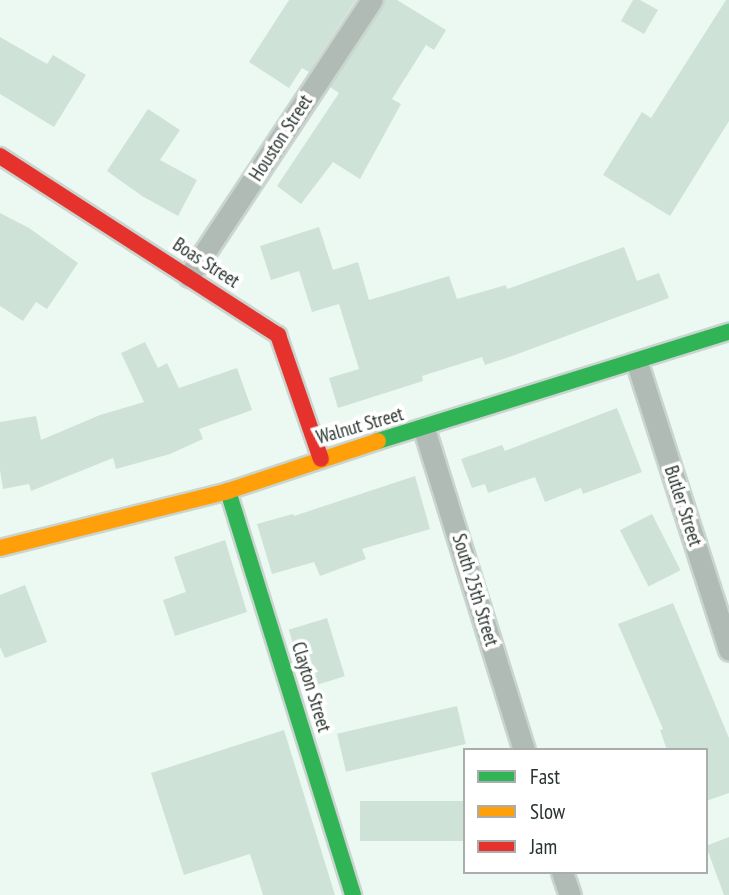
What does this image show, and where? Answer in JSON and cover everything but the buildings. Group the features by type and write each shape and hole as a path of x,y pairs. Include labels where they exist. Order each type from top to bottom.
{"street":[{"name":"Houston Street","path":"189,276 372,0"},
{"name":"Boas Street","path":"0,156 278,335 321,459"},
{"name":"Walnut Street","path":"0,548 229,491 321,459 637,363 729,332"},
{"name":"Butler Street","path":"637,363 729,650"},
{"name":"South 25th Street","path":"424,429 523,748"},
{"name":"Clayton Street","path":"229,491 354,895"},
{"path":"563,874 570,895"}],"traffic: fast":[{"path":"378,441 729,332"},
{"path":"228,491 353,895"}],"traffic: slow":[{"path":"0,548 228,491 378,441"}],"traffic: jam":[{"path":"0,156 278,335 321,459"}]}
